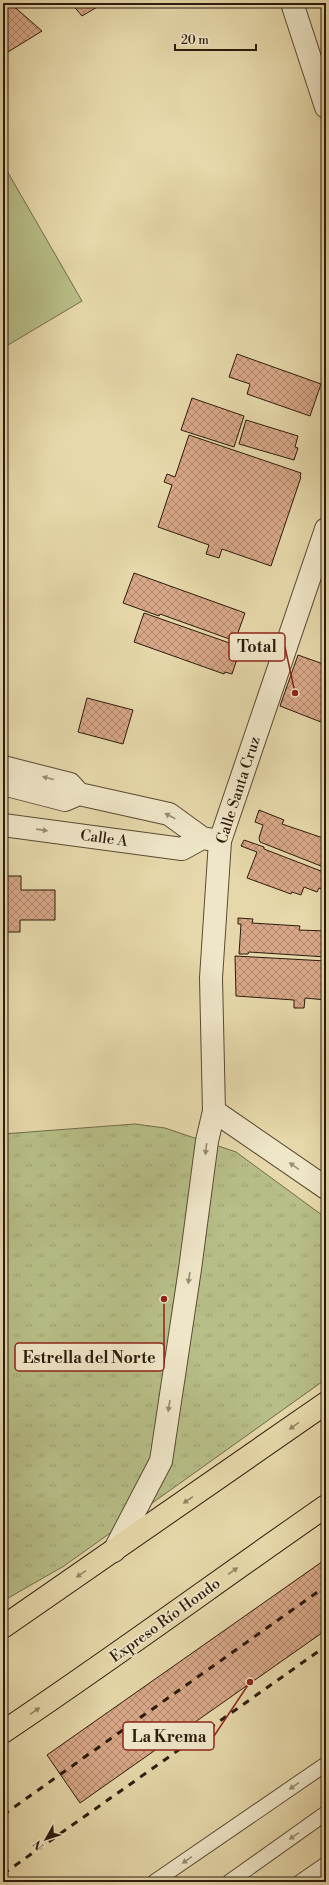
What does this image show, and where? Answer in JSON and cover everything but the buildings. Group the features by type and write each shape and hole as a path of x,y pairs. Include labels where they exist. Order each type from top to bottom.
{"highway":[{"path":"3,1627 326,1403"},
{"name":"Expreso Río Hondo","path":"3,1732 85,1678 208,1588 326,1506"}],"street":[{"path":"292,3 326,107"},
{"name":"Calle Santa Cruz","path":"114,1551 161,1461 190,1269 207,1141 214,1111 211,978 211,840 326,529"},
{"path":"3,767 70,784 79,794 169,814 211,840"},
{"path":"3,784 65,800 79,794"},
{"name":"Calle A","path":"3,825 182,849 211,840"},
{"path":"214,1111 326,1188"}],"lane":[{"path":"154,1882 326,1764"},
{"path":"229,1882 326,1813"},
{"path":"300,1882 326,1864"}],"green space":[{"path":"3,164 82,301 3,348"},
{"path":"135,1124 165,1128 236,1152 326,1218 326,1379 64,1566 3,1601 3,1134"}],"railway":[{"path":"3,1815 326,1586"},
{"path":"3,1874 326,1646"}],"place":[{"name":"Total","path":"295,693"},
{"name":"Estrella del Norte","path":"164,1299"},
{"name":"La Krema","path":"250,1682"}]}
